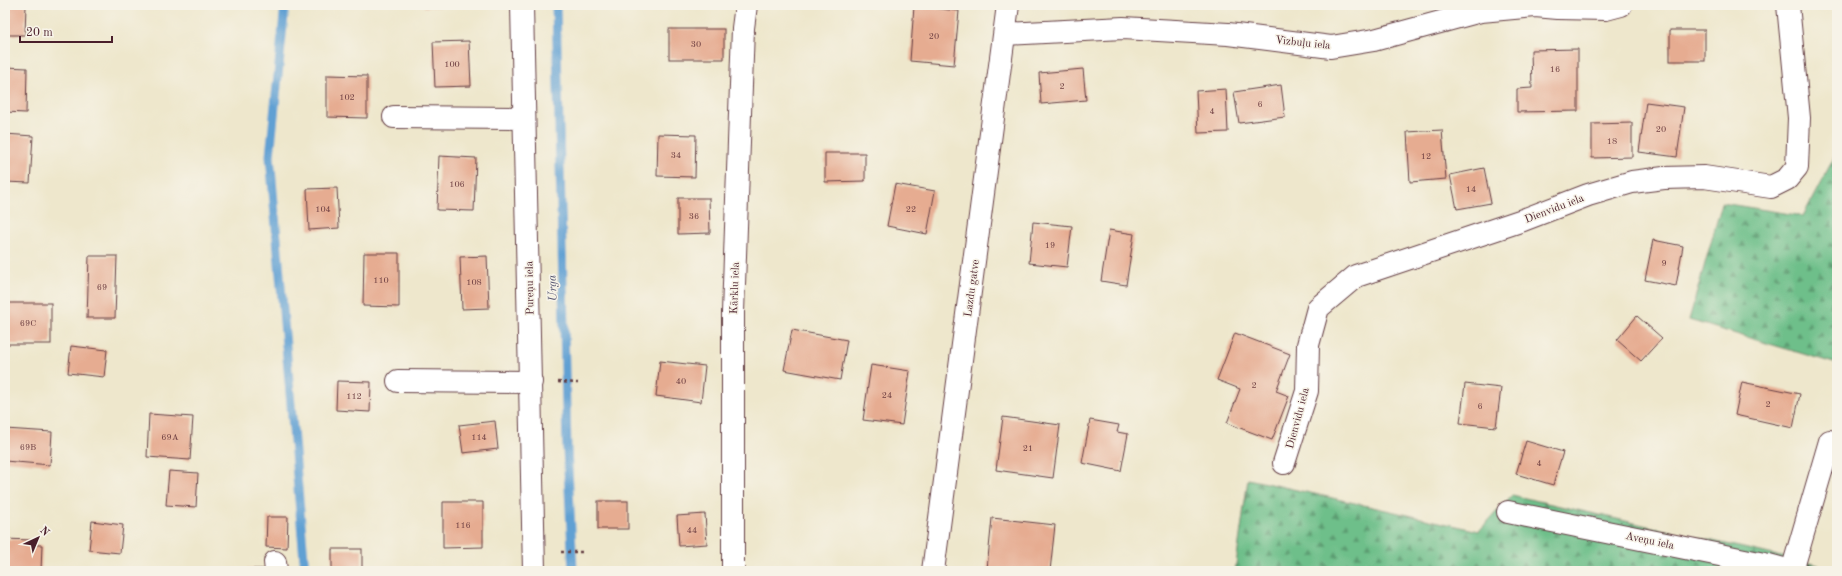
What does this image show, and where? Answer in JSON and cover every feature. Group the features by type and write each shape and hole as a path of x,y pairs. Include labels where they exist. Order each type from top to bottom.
{"street":[{"name":"Pureņu iela","path":"522,5 534,571"},
{"name":"Kārklu iela","path":"733,571 733,313 743,28 746,5"},
{"name":"Lazdu gatve","path":"933,571 1008,5"},
{"name":"Vizbuļu iela","path":"1005,34 1123,28 1228,34 1331,46 1374,40 1481,12 1536,6 1606,9 1621,5"},
{"name":"Dienvidu iela","path":"1284,463 1307,391 1308,345 1318,308 1356,276 1523,220 1588,195 1632,182 1664,178 1704,177 1771,187 1787,179 1797,167 1799,118 1788,5"},
{"path":"394,117 524,118"},
{"path":"398,381 531,382"},
{"path":"1792,571 1830,441"},
{"name":"Aveņu iela","path":"1508,512 1792,571"}],"path":[{"path":"552,382 578,383"},
{"path":"557,552 582,552"}],"green space":[{"path":"1837,152 1837,364 1689,320 1722,203 1803,216"},
{"path":"1248,479 1479,531 1512,495 1822,566 1829,571 1235,571"}],"building":[{"path":"5,5 26,5 25,35 5,35"},
{"path":"424,5 442,5 442,7 424,7"},
{"path":"914,6 959,11 954,65 910,61"},
{"path":"669,29 724,29 724,59 669,59"},
{"path":"1670,30 1705,30 1705,61 1670,61"},
{"path":"469,41 471,86 435,87 433,42"},
{"path":"1578,49 1578,111 1517,112 1517,89 1532,88 1531,50"},
{"path":"5,67 27,68 26,113 5,112"},
{"path":"1083,69 1086,100 1041,104 1039,73"},
{"path":"327,75 367,76 367,118 327,117"},
{"path":"1281,85 1285,117 1239,123 1234,92"},
{"path":"1226,89 1228,132 1198,133 1196,91"},
{"path":"1646,102 1684,107 1677,157 1639,152"},
{"path":"1632,123 1632,157 1592,158 1592,124"},
{"path":"1442,130 1446,179 1410,182 1407,132"},
{"path":"5,134 33,136 30,183 5,182"},
{"path":"658,134 696,135 695,177 657,176"},
{"path":"825,153 865,153 865,181 825,182"},
{"path":"439,156 476,158 474,211 437,210"},
{"path":"1484,168 1491,203 1457,209 1450,175"},
{"path":"895,184 935,191 927,234 887,226"},
{"path":"337,188 339,228 309,230 307,189"},
{"path":"678,198 709,198 710,233 678,234"},
{"path":"1033,222 1072,226 1067,267 1029,263"},
{"path":"1109,230 1134,234 1126,285 1101,281"},
{"path":"1653,240 1683,246 1676,286 1645,280"},
{"path":"364,253 399,253 399,307 363,306"},
{"path":"89,256 117,256 115,318 87,318"},
{"path":"487,256 489,308 462,309 460,257"},
{"path":"5,303 51,303 51,344 5,344"},
{"path":"1637,316 1662,338 1641,361 1617,340"},
{"path":"792,330 847,340 840,380 784,370"},
{"path":"1235,333 1290,354 1276,391 1289,396 1272,440 1227,423 1240,389 1217,380"},
{"path":"71,346 107,350 104,377 68,373"},
{"path":"660,361 705,366 701,402 656,396"},
{"path":"871,365 910,371 902,425 863,420"},
{"path":"337,381 371,382 370,412 336,410"},
{"path":"1742,382 1800,394 1793,428 1735,415"},
{"path":"1465,384 1501,388 1496,427 1460,423"},
{"path":"149,414 193,417 190,460 147,457"},
{"path":"1003,417 1060,425 1053,478 996,470"},
{"path":"1090,420 1119,425 1117,432 1128,434 1121,471 1082,463"},
{"path":"495,421 498,449 463,453 459,425"},
{"path":"5,429 52,432 50,465 5,461"},
{"path":"1526,441 1563,452 1553,485 1516,474"},
{"path":"169,471 198,473 196,507 166,505"},
{"path":"598,501 628,501 628,529 598,529"},
{"path":"443,502 483,502 483,547 443,548"},
{"path":"705,514 707,544 679,546 677,516"},
{"path":"267,517 288,517 287,548 266,547"},
{"path":"992,518 1055,525 1050,571 1008,571 987,569"},
{"path":"92,521 123,525 120,553 89,550"},
{"path":"5,539 31,540 31,545 42,545 41,571 5,571"},
{"path":"332,549 362,549 362,571 332,571"},
{"path":"230,569 263,569 263,571 230,571"}],"waterway":[{"path":"285,5 270,156 305,571"},
{"name":"Urga","path":"556,5 567,448 573,571"}]}
